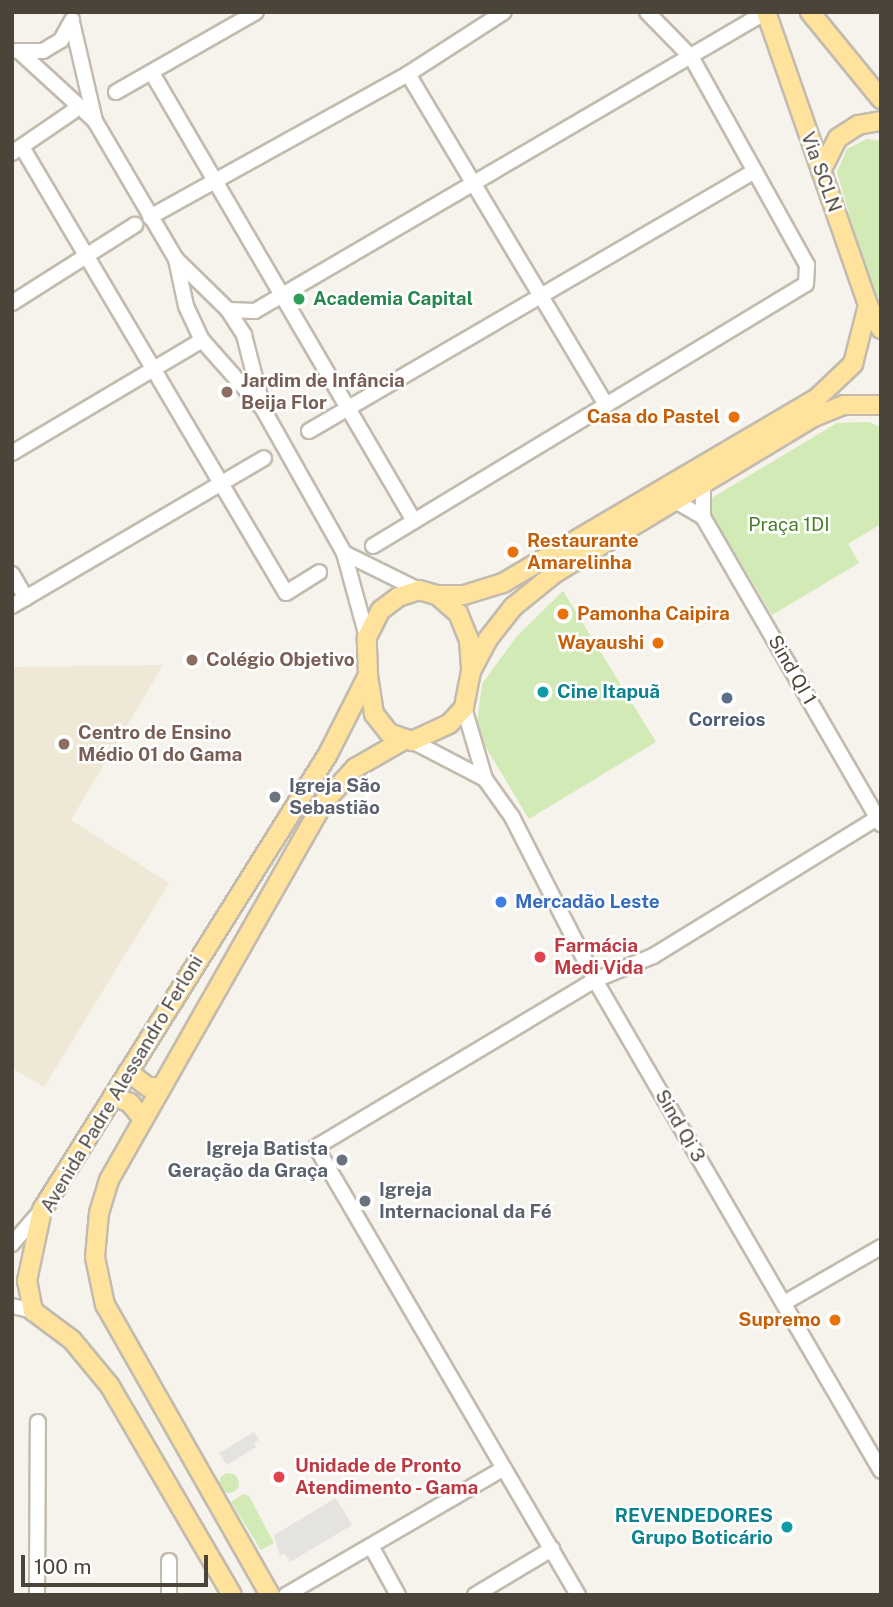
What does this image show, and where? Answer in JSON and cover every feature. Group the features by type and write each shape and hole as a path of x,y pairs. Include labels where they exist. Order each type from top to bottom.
{"main road":[{"name":"Via SCLN","path":"766,12 867,305 881,329"},
{"path":"810,12 881,99"},
{"path":"821,170 838,138 858,125 881,121"},
{"path":"438,595 458,614 469,640 471,671 464,708 449,724 407,741 389,733 374,714 368,675 367,638 381,610 398,597 419,590 438,595 464,595 503,583 817,398 853,364 867,305"},
{"path":"471,671 488,639 513,607 555,573 703,488 814,417 844,405 881,405"},
{"name":"Avenida Padre Alessandro Ferloni","path":"33,1311 27,1282 42,1210 328,754 368,675"},
{"name":"Avenida Padre Alessandro Ferloni","path":"270,1595 154,1396 105,1305 95,1257 99,1213 109,1180 325,800 355,768 407,741"},
{"path":"128,1072 148,1087 161,1087"},
{"path":"113,1096 130,1103 143,1119"},
{"path":"33,1311 94,1363 125,1409 232,1595"},
{"path":"125,1409 138,1410 154,1396"},
{"path":"138,1433 149,1420 165,1415"}],"street":[{"path":"150,217 408,74 504,12"},
{"path":"373,546 806,284 807,265 692,58 647,12"},
{"path":"228,310 254,311 280,297 692,58 766,12"},
{"path":"116,92 252,13"},
{"path":"17,51 43,51 61,40 73,17"},
{"path":"73,17 95,121 176,259 213,293 244,335 251,353 263,409"},
{"path":"17,51 95,121"},
{"path":"152,73 212,184 414,521"},
{"path":"408,74 606,405"},
{"path":"72,112 17,150 89,255 286,593 319,572"},
{"path":"309,431 755,171"},
{"path":"12,303 135,225"},
{"path":"176,259 187,306 202,340 225,370 263,409 344,553 367,638"},
{"path":"187,306 213,293"},
{"path":"244,335 254,311"},
{"path":"12,453 202,340"},
{"path":"225,370 243,365 251,353"},
{"path":"12,606 264,458"},
{"path":"677,502 703,517 703,488"},
{"name":"Sind QI 1","path":"703,517 880,820"},
{"path":"344,553 419,590"},
{"path":"12,574 26,598"},
{"path":"464,708 480,772"},
{"path":"407,741 480,772"},
{"name":"Sind Qi 3","path":"480,772 512,817 595,980 881,1471"},
{"path":"578,1595 316,1147 595,980 653,956 880,820"},
{"path":"12,1244 42,1210"},
{"path":"784,1303 881,1247"},
{"path":"12,1306 33,1311"},
{"path":"37,1595 38,1422"},
{"path":"286,1595 504,1468"},
{"path":"370,1546 398,1595"},
{"path":"475,1595 552,1549"},
{"path":"169,1560 169,1595"}],"shaded area":[{"path":"163,665 71,820 169,883 44,1087 12,1068 12,667"},
{"path":"254,1432 259,1440 254,1443 256,1447 227,1465 219,1453"},
{"path":"336,1498 352,1525 290,1562 285,1554 280,1556 274,1535"}],"green space":[{"path":"867,139 881,141 881,302 868,280 837,172 847,149"},
{"name":"Praça 1DI","path":"869,422 881,427 881,524 848,544 859,563 772,615 711,513 710,499 837,423"},
{"path":"563,591 656,742 529,819 476,731 482,684 517,636"},
{"path":"229,1473 236,1476 239,1483 236,1490 229,1493 222,1490 219,1483 222,1476"},
{"path":"243,1494 249,1496 274,1543 261,1550 231,1502"}],"place":[{"name":"Academia Capital","path":"299,299"},
{"name":"Jardim de Infância Beija Flor","path":"227,392"},
{"name":"Casa do Pastel","path":"734,417"},
{"name":"Restaurante Amarelinha","path":"513,552"},
{"name":"Pamonha Caipira","path":"563,614"},
{"name":"Wayaushi","path":"658,643"},
{"name":"Colégio Objetivo","path":"192,660"},
{"name":"Cine Itapuã","path":"543,692"},
{"name":"Correios","path":"727,698"},
{"name":"Centro de Ensino Médio 01 do Gama","path":"64,744"},
{"name":"Igreja São Sebastião","path":"275,797"},
{"name":"Mercadão Leste","path":"501,902"},
{"name":"Farmácia Medi Vida","path":"540,957"},
{"name":"Igreja Batista Geração da Graça","path":"342,1160"},
{"name":"Igreja Internacional da Fé","path":"365,1201"},
{"name":"Supremo","path":"835,1320"},
{"name":"Unidade de Pronto Atendimento - Gama","path":"279,1477"},
{"name":"REVENDEDORES Grupo Boticário","path":"787,1527"}]}
